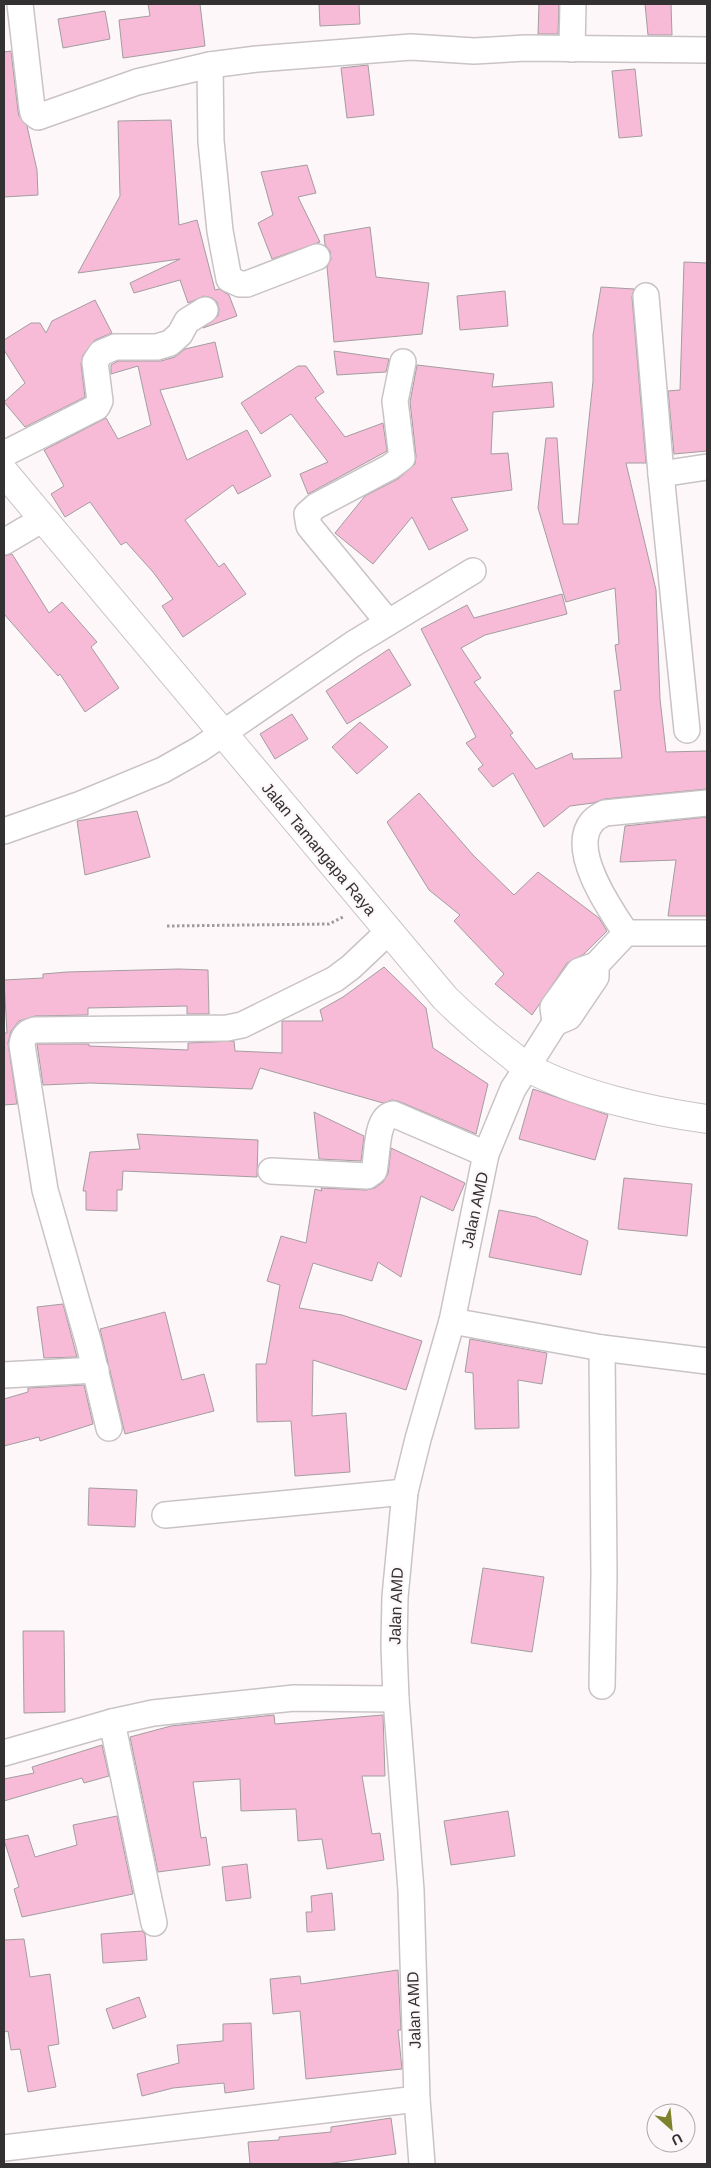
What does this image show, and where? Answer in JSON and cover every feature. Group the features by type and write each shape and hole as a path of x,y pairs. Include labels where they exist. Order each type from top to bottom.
{"main road":[{"name":"Jalan Tamangapa Raya","path":"4,472 388,932 445,998 471,1024 527,1066 595,1094 670,1114 707,1119"}],"street":[{"path":"20,4 13,32 33,113 38,117 137,82 210,64 257,59 410,47 474,51 572,48 707,50"},
{"path":"572,48 573,4"},
{"path":"210,64 211,141 220,231 229,279 240,284 247,284 317,257"},
{"path":"646,296 661,474 687,730"},
{"path":"4,454 96,407 100,401 95,362 101,353 115,347 156,347 170,342 180,334 187,320 205,310"},
{"path":"388,622 309,526 307,514 316,506 390,467 402,458 395,401 403,362"},
{"path":"661,474 707,467"},
{"path":"4,542 43,519"},
{"path":"4,831 81,804 163,770 200,749 352,644 473,570"},
{"path":"707,803 605,813 592,821 584,840 589,869 626,933 707,932"},
{"path":"109,1428 96,1370 45,1190 22,1046 23,1038 30,1031 36,1030 227,1028 242,1025 334,979 351,967 388,932"},
{"name":"Jalan AMD","path":"422,2164 417,2099 410,1890 396,1699 395,1597 405,1492 418,1439 452,1321 486,1154 513,1090 527,1066 555,1023 569,1017 596,977 596,965 626,933"},
{"path":"271,1171 367,1176 374,1171 384,1119 387,1115 393,1114 486,1154"},
{"path":"452,1321 602,1348 707,1361"},
{"path":"602,1348 604,1575 602,1686"},
{"path":"4,1375 96,1370"},
{"path":"165,1514 405,1492"},
{"path":"4,1753 112,1722 153,1713 294,1698 396,1699"},
{"path":"112,1722 154,1923"},
{"path":"4,2148 417,2099"}],"path":[{"path":"167,926 329,924 367,906"}],"building":[{"path":"148,4 200,4 205,46 123,58 119,20 150,16"},
{"path":"319,4 359,4 360,24 320,26"},
{"path":"539,4 559,4 558,34 538,34"},
{"path":"645,4 671,4 672,35 648,35"},
{"path":"105,11 110,39 63,48 58,19"},
{"path":"11,51 18,111 19,116 27,126 37,170 38,195 4,197 4,52"},
{"path":"368,65 374,115 347,118 341,68"},
{"path":"635,69 642,136 619,138 612,71"},
{"path":"171,120 179,225 197,220 215,290 219,289 229,295 237,316 203,328 218,316 217,302 212,298 204,296 188,303 180,280 134,293 130,283 180,259 78,273 120,196 118,121"},
{"path":"307,165 316,193 298,197 320,242 272,259 258,223 273,215 261,172"},
{"path":"370,227 376,277 429,283 422,334 334,342 327,267 331,259 330,251 325,245 324,235"},
{"path":"684,262 707,263 707,451 674,454 668,391 680,390"},
{"path":"601,287 634,289 632,297 646,463 626,463 656,590 660,699 666,752 707,751 707,789 604,799 593,803 570,806 544,827 513,773 493,787 478,769 483,765 466,743 476,737 421,629 467,605 474,618 562,594 567,614 485,635 461,648 481,678 474,682 513,733 510,735 536,769 572,753 573,759 622,758 614,691 621,690 615,645 619,644 615,588 566,602 538,508 546,438 557,438 563,524 578,524 593,381 593,335"},
{"path":"505,291 508,326 460,330 457,296"},
{"path":"95,300 112,333 95,340 83,355 81,364 85,397 25,427 4,402 25,383 4,350 4,340 31,323 40,323 46,333 52,321"},
{"path":"215,342 223,377 160,390 187,460 247,430 271,476 238,494 233,485 185,520 219,567 224,563 246,594 183,637 162,606 173,599 153,572 126,542 121,545 90,502 65,517 51,494 64,486 44,450 106,418 118,439 151,425 138,366 111,374 111,365 118,361 161,361 175,357 185,349"},
{"path":"334,351 389,359 386,372 337,375"},
{"path":"417,365 494,374 492,387 552,382 554,407 493,412 491,454 508,453 512,490 451,498 468,530 429,550 412,517 373,564 335,533 365,496 398,479 415,464 416,456 410,402"},
{"path":"298,366 306,366 324,392 315,398 345,437 383,423 387,451 308,494 300,474 328,462 291,414 261,434 241,403"},
{"path":"12,554 49,613 62,602 97,642 91,647 119,688 85,712 60,674 58,676 4,614 4,556"},
{"path":"389,649 411,685 347,724 326,691"},
{"path":"292,714 308,739 275,759 260,734"},
{"path":"360,722 388,747 357,774 332,747"},
{"path":"419,793 473,855 514,895 538,872 599,918 607,931 584,954 567,963 532,1015 495,984 504,974 454,921 460,915 429,890 387,822"},
{"path":"137,811 150,857 85,875 77,821"},
{"path":"707,817 707,916 668,916 676,860 620,862 625,826"},
{"path":"384,967 426,1008 433,1048 488,1084 476,1134 398,1101 392,1100 383,1103 260,1068 252,1089 90,1083 43,1085 37,1044 89,1044 89,1046 188,1050 188,1043 234,1041 235,1051 282,1053 282,1021 323,1021 320,1010 343,997"},
{"path":"208,970 209,1014 187,1014 187,1006 88,1008 88,1015 35,1016 19,1021 11,1031 8,1043 17,1104 4,1105 4,1033 7,1033 4,980 43,978 43,974 67,972"},
{"path":"533,1089 608,1115 595,1160 519,1139"},
{"path":"314,1112 364,1136 361,1161 319,1159"},
{"path":"137,1134 258,1140 257,1177 123,1171 122,1190 117,1190 117,1211 86,1210 86,1191 83,1191 90,1152 140,1149"},
{"path":"391,1148 465,1183 453,1211 421,1196 401,1277 378,1262 372,1281 313,1263 299,1308 342,1315 422,1341 406,1390 313,1360 312,1416 346,1413 350,1472 295,1476 291,1421 257,1422 256,1364 266,1364 280,1285 267,1281 281,1236 306,1243 315,1189 322,1191 321,1188 366,1190 375,1188 383,1182 388,1174"},
{"path":"624,1178 692,1184 687,1236 618,1229"},
{"path":"499,1210 536,1217 588,1241 581,1275 489,1257"},
{"path":"63,1304 77,1357 44,1358 37,1307"},
{"path":"165,1312 182,1380 204,1374 214,1411 125,1434 100,1329"},
{"path":"470,1339 547,1353 542,1384 518,1380 519,1428 475,1429 473,1373 465,1372"},
{"path":"84,1385 93,1424 40,1441 39,1437 4,1446 4,1399 28,1392 28,1388"},
{"path":"89,1488 137,1490 135,1527 88,1525"},
{"path":"483,1568 544,1577 532,1652 471,1643"},
{"path":"23,1631 64,1631 65,1712 24,1713"},
{"path":"274,1715 275,1724 383,1715 385,1776 362,1776 372,1834 380,1833 384,1860 327,1869 322,1839 298,1841 296,1809 241,1811 240,1779 193,1782 201,1838 206,1837 210,1865 158,1872 130,1737 171,1726"},
{"path":"102,1745 109,1776 84,1783 82,1778 4,1801 4,1779 34,1773 32,1767"},
{"path":"508,1811 515,1856 451,1865 444,1821"},
{"path":"117,1816 133,1894 22,1917 14,1889 19,1887 4,1840 28,1835 35,1857 77,1845 73,1825"},
{"path":"247,1864 251,1898 226,1901 222,1867"},
{"path":"332,1893 335,1930 307,1932 306,1912 312,1912 311,1896"},
{"path":"142,1931 145,1934 147,1960 103,1963 101,1934"},
{"path":"24,1939 30,1977 50,1974 59,2044 48,2046 56,2087 28,2092 20,2049 11,2050 8,2031 4,2032 4,1940"},
{"path":"398,1970 401,2030 398,2030 402,2069 306,2079 300,2011 273,2014 270,1979 300,1976 301,1984"},
{"path":"139,1997 146,2017 113,2029 106,2009"},
{"path":"251,2023 254,2089 225,2093 224,2083 173,2088 142,2096 137,2074 179,2063 177,2045 223,2041 223,2024"},
{"path":"391,2118 396,2154 326,2164 250,2164 248,2142 279,2140 279,2137 331,2132 331,2127"}]}
